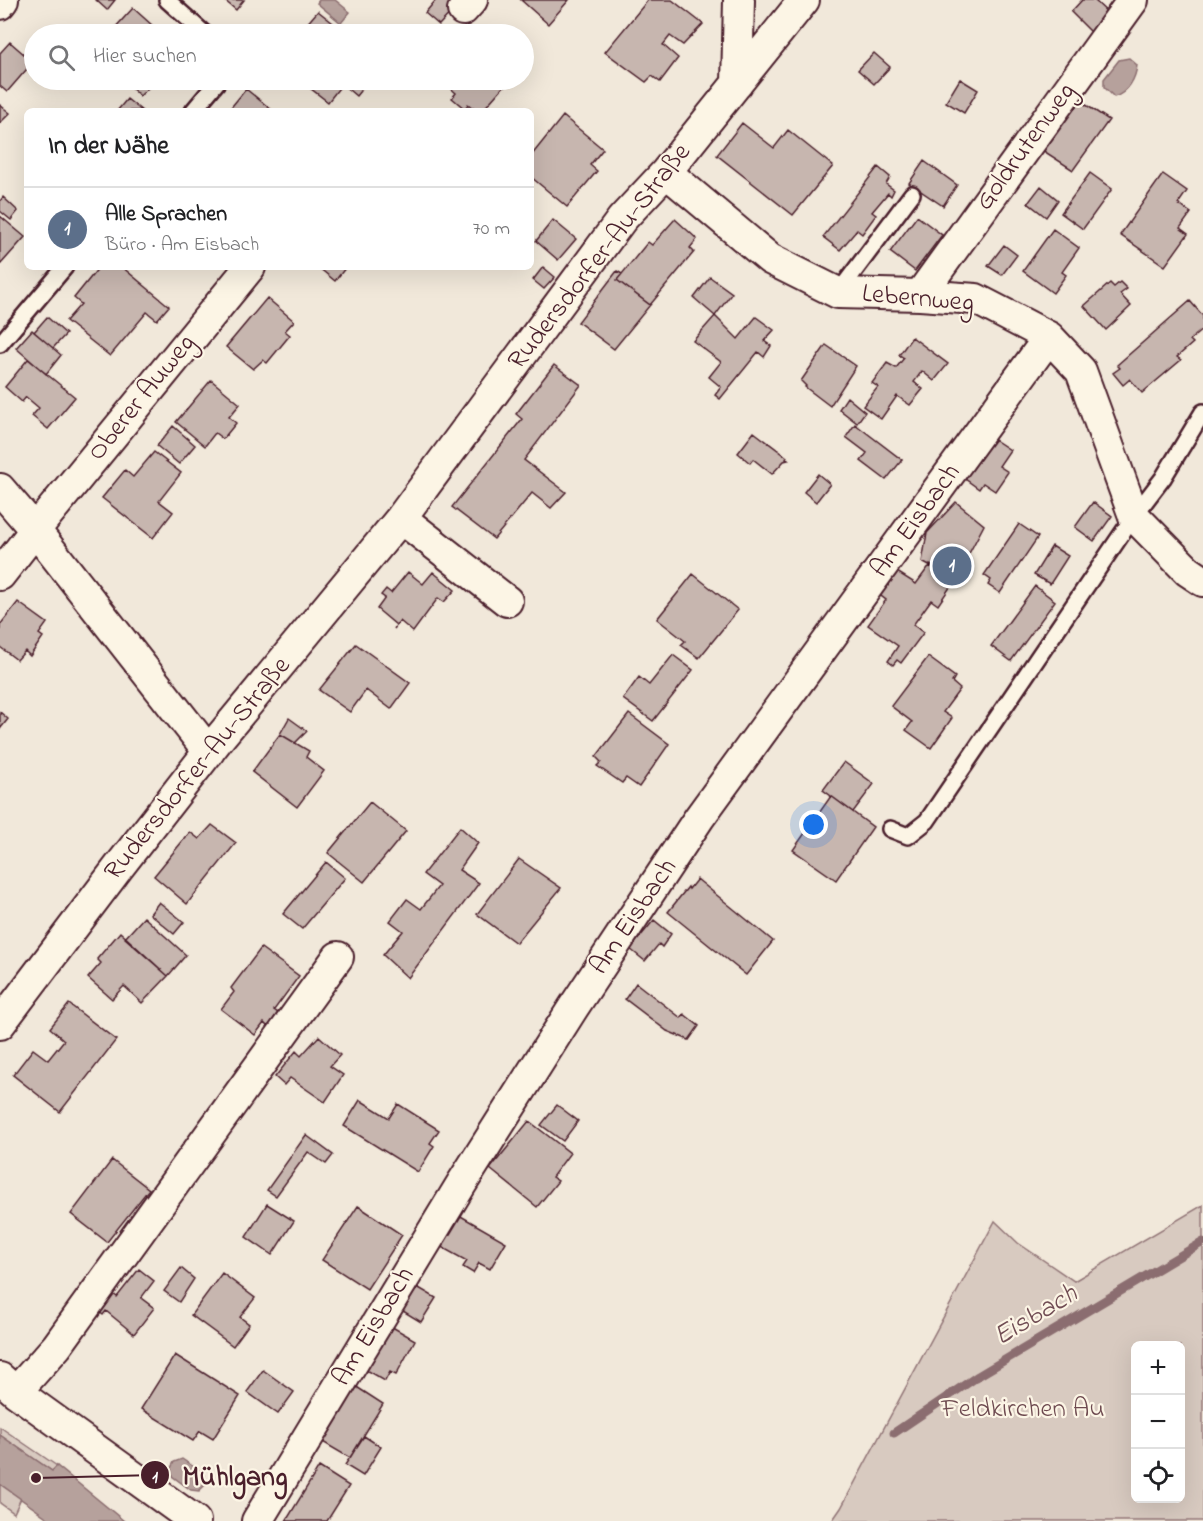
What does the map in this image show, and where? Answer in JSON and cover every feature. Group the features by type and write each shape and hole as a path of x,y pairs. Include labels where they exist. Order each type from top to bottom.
{"street":[{"path":"0,4 3,0"},
{"path":"737,84 739,0"},
{"name":"Rudersdorfer-Au-Straße","path":"0,1024 209,752 400,518 622,219 666,172 804,0"},
{"name":"Goldrutenweg","path":"920,295 1132,0"},
{"name":"Lebernweg","path":"666,172 770,259 838,293 976,299 1049,338 1081,371 1134,516 1188,571 1203,581"},
{"name":"Oberer Auweg","path":"0,575 248,270"},
{"name":"Am Eisbach","path":"257,1521 462,1184 573,1008 699,818 1049,338"},
{"path":"0,489 35,530 209,752"},
{"path":"400,518 507,601"},
{"path":"195,1521 8,1385 57,1346 338,957"}],"lane":[{"path":"166,0 194,24"},
{"path":"196,108 211,90"},
{"path":"838,293 912,194"},
{"path":"0,344 62,270"},
{"path":"890,829 908,836 927,821 1134,516 1163,478 1203,411"}],"green space":[{"name":"Feldkirchen Au","path":"1203,1205 1203,1521 832,1521 995,1221 1018,1243 1074,1281"},
{"path":"0,1427 57,1466 52,1471 0,1435"},
{"path":"0,1484 21,1498 14,1513 0,1503"}],"shaded area":[{"path":"319,0 335,0 350,12 341,23 317,3"},
{"path":"1129,58 1137,65 1135,75 1127,89 1114,97 1104,87 1104,79 1119,60"},
{"path":"0,1435 52,1471 57,1466 124,1521 52,1521 0,1484"},
{"path":"182,1459 203,1473 207,1483 199,1491 191,1490 172,1476 171,1468 174,1462"}],"building":[{"path":"96,0 115,0 107,10"},
{"path":"224,0 244,0 236,10"},
{"path":"436,0 448,0 456,7 440,24 425,13"},
{"path":"521,0 569,0 548,24"},
{"path":"648,0 672,0 703,24 683,45 670,36 663,45 678,58 660,82 652,76 646,82 605,52"},
{"path":"1082,0 1094,0 1109,14 1091,32 1071,12"},
{"path":"133,8 151,24 118,24"},
{"path":"318,11 334,24 307,24"},
{"path":"10,42 24,54 24,72 7,92 0,86 0,53"},
{"path":"874,53 890,67 874,84 858,70"},
{"path":"960,79 978,90 964,113 946,102"},
{"path":"134,90 146,90 140,96"},
{"path":"247,90 269,108 230,108"},
{"path":"313,90 337,90 328,102"},
{"path":"349,90 361,90 356,96"},
{"path":"453,90 500,90 485,108 473,108 468,104 464,108 452,98 456,93"},
{"path":"1074,97 1109,120 1073,170 1039,148"},
{"path":"127,99 138,108 120,108"},
{"path":"0,105 10,113 0,123"},
{"path":"563,116 603,149 590,165 597,171 567,207 534,180 534,152"},
{"path":"742,123 774,148 788,130 833,166 793,215 717,155"},
{"path":"924,161 957,185 943,206 909,183"},
{"path":"878,167 890,177 886,184 894,190 891,196 888,193 872,212 876,215 862,234 857,230 840,250 823,237"},
{"path":"1090,173 1112,189 1083,229 1061,213"},
{"path":"1163,174 1187,191 1178,204 1191,213 1180,228 1188,234 1165,266 1120,235"},
{"path":"1041,186 1058,200 1046,217 1028,203"},
{"path":"3,197 18,211 11,220 0,211 0,201"},
{"path":"0,216 24,238 0,265"},
{"path":"917,216 942,235 915,271 890,252"},
{"path":"675,219 697,239 690,248 694,252 650,305 617,280 648,242 652,245"},
{"path":"553,220 576,239 558,260 536,241"},
{"path":"1053,229 1079,248 1062,272 1066,275 1053,293 1023,271"},
{"path":"1004,245 1017,255 1002,275 988,266"},
{"path":"543,267 555,277 544,289 533,280"},
{"path":"97,270 126,270 169,306 157,320 147,312 110,356 66,321 81,304 74,298"},
{"path":"322,270 344,270 335,281"},
{"path":"617,271 622,274 617,280 650,305 614,349 578,322"},
{"path":"710,277 732,293 715,316 694,298"},
{"path":"1120,282 1127,289 1120,294 1131,306 1106,330 1084,306 1110,283 1114,287"},
{"path":"267,298 294,321 285,331 290,335 267,363 263,360 253,369 226,347"},
{"path":"1190,301 1203,316 1203,329 1190,340 1193,343 1177,357 1181,360 1142,393 1130,379 1123,385 1113,373 1120,368 1117,365"},
{"path":"715,316 738,339 756,317 774,330 764,341 771,346 764,357 758,352 720,399 715,395 721,387 709,377 721,362 693,341"},
{"path":"47,317 66,334 53,348 34,332"},
{"path":"32,330 61,355 46,374 16,348"},
{"path":"912,337 948,364 934,381 922,371 914,382 923,389 910,405 897,396 881,419 863,406 878,387 872,383 887,363 896,368 904,358 899,355"},
{"path":"826,345 856,366 830,406 805,387 801,381"},
{"path":"28,359 75,397 48,429 32,416 39,408 26,397 22,402 5,387"},
{"path":"554,365 581,385 524,460 566,492 551,508 532,493 494,539 452,507 522,419 516,414"},
{"path":"211,380 240,404 229,417 236,423 223,439 215,433 205,446 176,422"},
{"path":"847,397 865,412 857,423 839,409"},
{"path":"855,424 902,460 886,480 861,461 867,453 846,437"},
{"path":"173,426 195,445 179,464 157,446"},
{"path":"754,432 787,457 788,460 784,461 772,474 753,459 750,463 738,453"},
{"path":"989,436 1010,450 999,466 1008,472 995,491 983,483 979,489 961,476"},
{"path":"154,452 181,473 159,501 173,512 153,538 102,498 125,470 133,477"},
{"path":"818,474 830,484 816,502 804,492"},
{"path":"956,502 984,525 955,580 922,562 927,533"},
{"path":"1093,502 1112,516 1094,541 1075,527"},
{"path":"1019,524 1038,537 1000,593 988,585 991,580 984,575"},
{"path":"1052,546 1068,556 1050,584 1034,575"},
{"path":"930,565 955,580 938,605 931,600 913,625 924,632 901,663 897,660 893,665 888,661 898,646 868,625 886,600 877,593 894,570 916,584"},
{"path":"408,572 423,584 433,572 455,590 444,602 438,598 413,632 400,621 394,629 396,625 377,609 385,598 381,595 386,589 391,593"},
{"path":"693,574 738,610 699,658 681,645 685,641 657,619"},
{"path":"1035,586 1055,601 1011,661 991,646"},
{"path":"18,602 47,623 39,634 43,637 30,656 25,651 17,660 0,647 0,625"},
{"path":"356,644 410,683 391,709 366,690 350,712 319,690"},
{"path":"673,655 693,670 653,721 623,699 639,677 649,685"},
{"path":"928,657 955,677 952,682 960,689 943,712 952,718 931,748 906,730 912,722 891,706"},
{"path":"0,712 8,719 0,729"},
{"path":"629,714 669,744 639,787 626,778 622,783 597,766 601,762 596,757"},
{"path":"289,718 307,731 295,743 280,734"},
{"path":"280,734 309,751 306,757 324,771 297,807 252,772"},
{"path":"844,762 874,784 853,812 823,790"},
{"path":"831,796 873,827 836,880 793,850"},
{"path":"370,802 406,831 364,882 328,853"},
{"path":"212,825 236,843 187,904 154,876 190,832 199,839"},
{"path":"460,827 478,843 459,870 479,883 408,978 383,955 403,931 390,921 407,899 421,909 439,886 423,874"},
{"path":"519,859 561,888 516,943 477,914"},
{"path":"326,862 345,878 302,929 283,914"},
{"path":"697,879 773,941 746,975 668,912"},
{"path":"159,902 184,922 174,934 150,914"},
{"path":"144,917 186,955 168,976 125,938"},
{"path":"654,920 671,934 662,947 659,944 645,961 630,949"},
{"path":"120,932 168,976 142,1003 124,986 112,999 88,978 101,963 97,959"},
{"path":"261,948 299,976 274,1010 278,1013 268,1027 264,1023 255,1035 221,1009 234,992 231,988"},
{"path":"636,983 681,1018 684,1014 699,1026 689,1040 667,1031 625,999"},
{"path":"69,1004 116,1040 60,1112 13,1075 33,1049 48,1060 64,1040 50,1028"},
{"path":"319,1036 340,1055 330,1066 343,1075 325,1102 290,1078 284,1085 275,1077 296,1051 301,1056"},
{"path":"360,1100 389,1118 398,1104 439,1130 430,1143 434,1146 418,1172 344,1126"},
{"path":"557,1105 578,1121 563,1141 541,1125"},
{"path":"529,1121 570,1153 552,1177 558,1181 537,1207 490,1169"},
{"path":"306,1135 333,1155 326,1164 308,1152 276,1196 267,1190"},
{"path":"112,1160 149,1189 107,1242 71,1214"},
{"path":"267,1204 294,1221 272,1255 246,1237"},
{"path":"358,1206 402,1235 367,1289 322,1260"},
{"path":"452,1211 506,1242 490,1269 479,1263 473,1273 463,1267 467,1261 434,1243"},
{"path":"181,1268 194,1279 179,1302 164,1291"},
{"path":"139,1269 154,1281 141,1298 154,1308 134,1334 106,1311 103,1315 93,1307 107,1289 117,1297"},
{"path":"222,1273 255,1298 240,1317 249,1324 233,1346 191,1315"},
{"path":"412,1284 436,1298 421,1322 398,1308"},
{"path":"387,1324 415,1340 396,1375 390,1372 385,1381 362,1368"},
{"path":"175,1355 240,1396 213,1439 200,1431 193,1441 141,1409"},
{"path":"263,1370 294,1392 278,1414 247,1392"},
{"path":"352,1384 383,1404 350,1458 321,1441"},
{"path":"364,1436 381,1447 363,1476 345,1465"},
{"path":"319,1467 349,1486 327,1521 286,1521"}],"waterway":[{"name":"Eisbach","path":"894,1433 978,1376 1203,1242"}],"place":[{"name":"Alle Sprachen","path":"952,566"},
{"name":"Mühlgang","path":"36,1478"}]}
